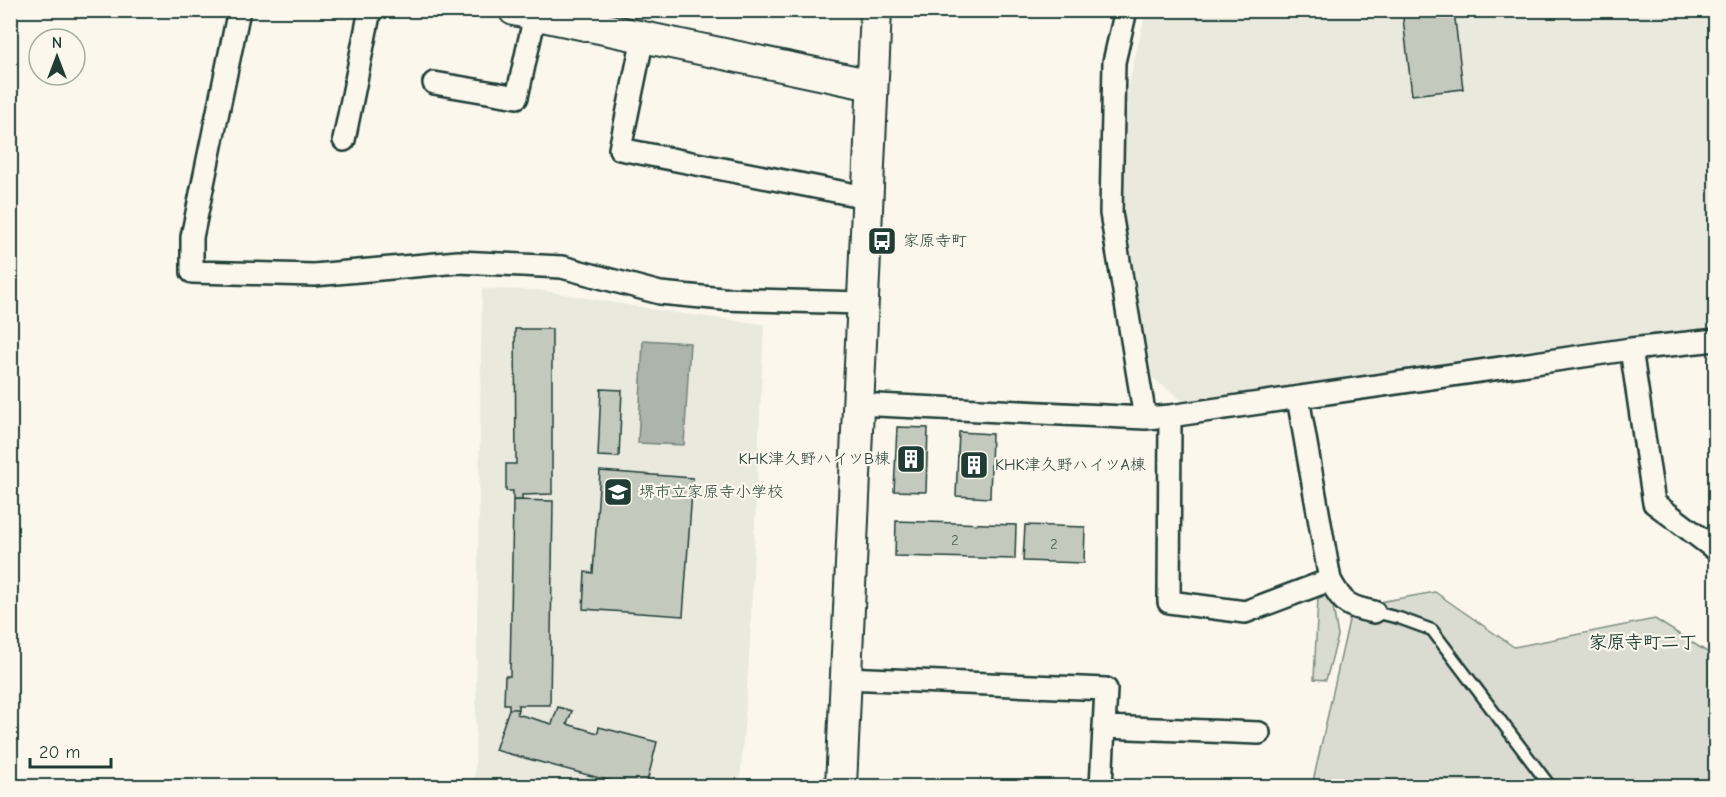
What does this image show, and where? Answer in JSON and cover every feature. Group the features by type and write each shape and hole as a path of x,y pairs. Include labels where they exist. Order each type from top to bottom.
{"street":[{"path":"239,10 192,237 192,272 314,275 458,262 562,267 660,293 723,299 861,303"},
{"path":"344,140 370,10"},
{"path":"841,786 876,10"},
{"path":"1126,10 1114,62 1112,213 1145,418"},
{"path":"434,83 518,97 525,13 873,85"},
{"path":"643,37 620,149 867,197"},
{"path":"857,404 1145,418 1631,349 1716,340"},
{"path":"1631,349 1654,503 1716,550"},
{"path":"1298,398 1330,580 1338,595 1352,607 1374,612"},
{"path":"1170,416 1169,602 1245,612 1330,580"},
{"path":"845,678 1106,689 1101,786"},
{"path":"1104,727 1259,733"}],"lane":[{"path":"1374,612 1432,630 1550,786"}],"shaded area":[{"path":"1146,11 1715,11 1715,328 1523,350 1184,402 1153,378 1123,226 1120,191 1122,113"},
{"name":"堺市立家原寺小学校","path":"482,289 539,290 669,312 764,324 749,660 738,786 441,786 475,777"},
{"path":"643,340 690,343 684,445 638,443"},
{"path":"1435,592 1514,647 1655,619 1715,657 1715,786 1312,786 1352,607"},
{"path":"1331,595 1338,636 1326,680 1314,679 1318,598"}],"building":[{"path":"1402,10 1454,10 1463,89 1412,95"},
{"path":"515,329 552,329 552,494 522,495 522,500 513,500 513,491 506,491 506,464 516,464"},
{"path":"601,389 622,390 619,457 598,456"},
{"name":"KHK津久野ハイツB棟","path":"897,427 928,428 926,492 894,491"},
{"name":"KHK津久野ハイツA棟","path":"959,432 992,434 990,498 956,496"},
{"path":"600,471 693,478 683,616 583,609 585,572 593,573"},
{"path":"513,500 553,501 550,705 518,705 518,709 509,709 509,704 504,704 505,676 510,676"},
{"path":"896,521 1016,525 1015,559 895,556"},
{"path":"1025,525 1085,527 1084,563 1023,561"},
{"path":"558,707 572,711 567,724 598,733 599,727 657,742 646,786 629,786 495,750 509,709 518,709 517,714 552,724"}],"place":[{"name":"家原寺町","path":"882,241"},
{"name":"KHK津久野ハイツB棟","path":"911,459"},
{"name":"KHK津久野ハイツA棟","path":"974,465"},
{"name":"堺市立家原寺小学校","path":"618,492"}],"district":[{"name":"家原寺町二丁","path":"1643,642"}]}
